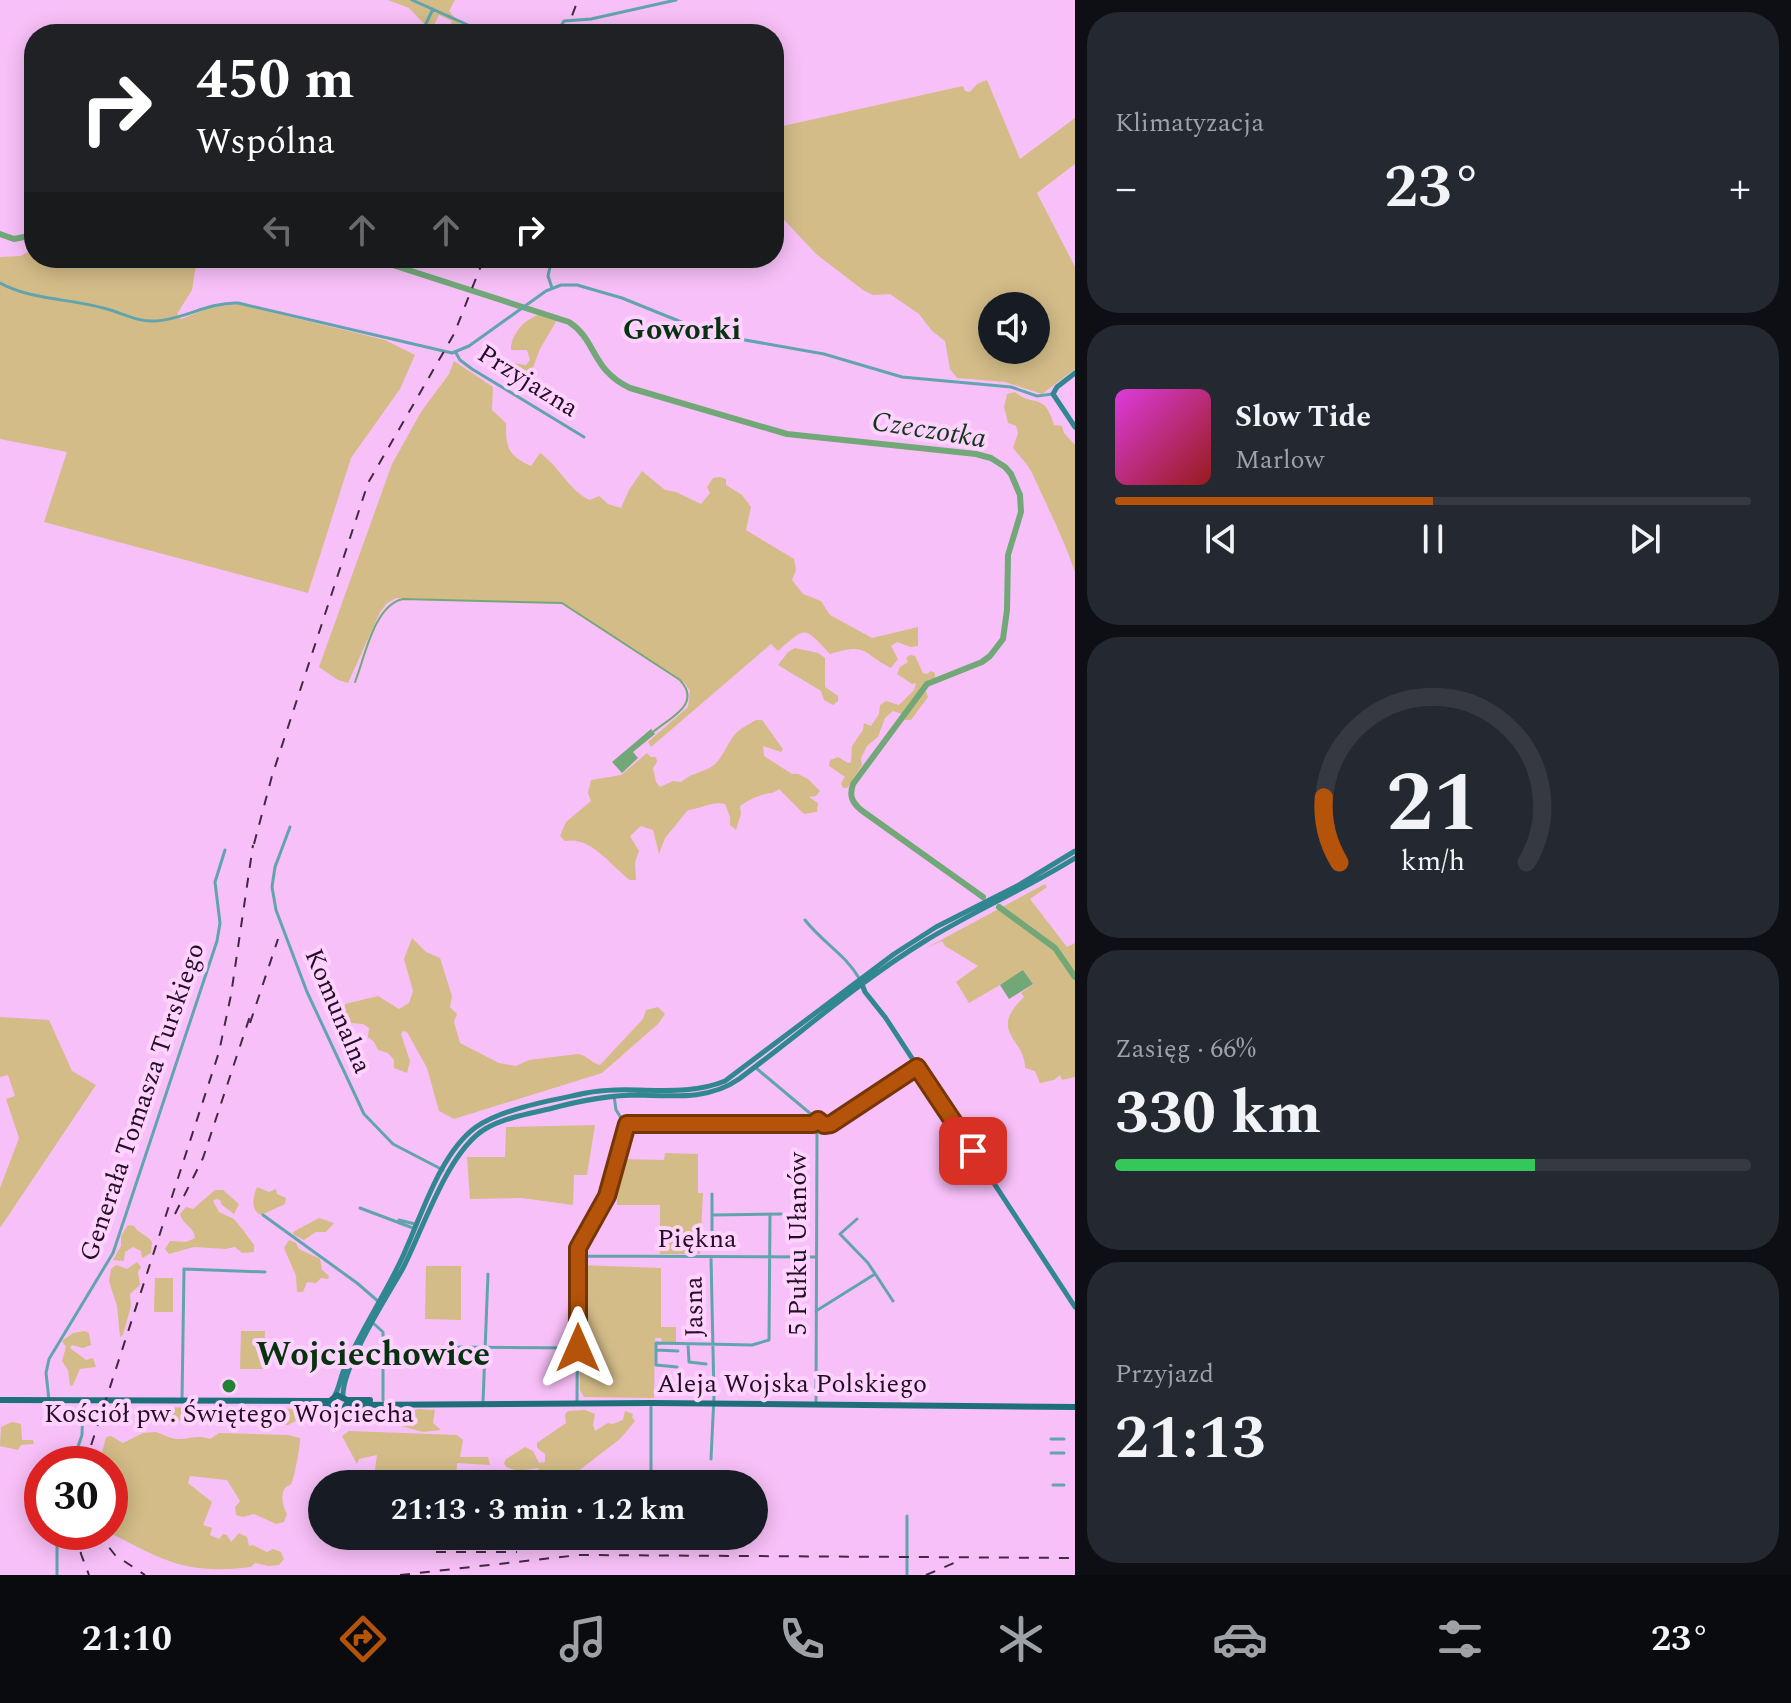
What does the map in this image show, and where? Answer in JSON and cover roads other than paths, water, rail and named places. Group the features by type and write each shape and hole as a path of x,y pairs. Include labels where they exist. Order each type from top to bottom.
{"main road":[{"path":"1075,373 1057,387 1054,396 1075,427"},
{"path":"995,900 1075,851"},
{"path":"338,1400 347,1373 443,1170 467,1134 482,1123 505,1114 597,1091 697,1089 721,1083 861,982 925,941 1075,858"},
{"path":"861,982 1075,1307"},
{"path":"338,1400 343,1372 417,1228 456,1158 480,1132 509,1119 584,1100 614,1096 702,1095 728,1086 861,982"},
{"name":"Aleja Wojska Polskiego","path":"0,1400 383,1400 413,1403"},
{"name":"Aleja Wojska Polskiego","path":"338,1400 1075,1407"}],"street":[{"path":"412,0 466,24"},
{"path":"561,24 676,0"},
{"path":"426,24 433,9"},
{"path":"550,268 548,276 552,288"},
{"path":"0,283 20,293 106,308 152,322 219,303 238,303 456,353 552,288 577,285 614,295 711,334 824,354 902,377 1011,387 1037,396 1054,396"},
{"name":"Przyjazna","path":"456,353 467,366 584,437"},
{"name":"Komunalna","path":"290,827 275,867 272,887 276,910 307,992 364,1114 393,1144 443,1170"},
{"name":"Generała Tomasza Turskiego","path":"49,1401 46,1373 49,1359 113,1253 217,941 220,923 215,882 225,850"},
{"path":"805,920 821,939 841,953 861,982"},
{"name":"5 Pułku Ułanów","path":"755,1067 824,1125"},
{"path":"813,1124 817,1131 822,1130 824,1125 833,1123 917,1067"},
{"path":"614,1096 616,1110 627,1124"},
{"path":"627,1124 813,1124 818,1120"},
{"path":"577,1404 578,1248 607,1196 627,1124"},
{"name":"5 Pułku Ułanów","path":"816,1405 817,1131"},
{"path":"712,1194 712,1230"},
{"path":"360,1208 417,1228"},
{"path":"677,1367 657,1366 656,1343 752,1345 769,1340 770,1214"},
{"path":"712,1215 781,1214"},
{"path":"263,1215 379,1302"},
{"path":"857,1219 839,1234 866,1260 893,1301"},
{"name":"Piękna","path":"578,1256 816,1257"},
{"name":"Jasna","path":"711,1257 711,1459"},
{"path":"182,1401 184,1269 265,1272"},
{"path":"483,1403 488,1274"},
{"path":"816,1311 875,1274"},
{"path":"373,1323 383,1332 383,1400"},
{"path":"688,1344 689,1362 706,1364"},
{"path":"449,1347 578,1348"},
{"path":"656,1350 678,1351"},
{"path":"78,1446 82,1435 83,1401"},
{"path":"651,1403 651,1470"},
{"path":"1051,1439 1064,1439"},
{"path":"1051,1453 1064,1453"},
{"path":"1053,1485 1064,1485"},
{"path":"907,1516 907,1575"},
{"path":"57,1550 57,1575"}],"waterway":[{"name":"Czeczotka","path":"0,234 14,239 24,237"},
{"name":"Czeczotka","path":"402,268 569,322 585,337 608,373 630,388 787,434 976,454 991,458 1005,467 1020,495 1021,512 1008,555 1003,639 982,662 927,684 853,784 851,792 853,801 861,810 983,897"},
{"path":"355,682 378,621 393,603 403,599 562,603 680,680 688,696 686,703 653,732"},
{"name":"Czeczotka","path":"999,907 1055,948 1075,977"}],"railway":[{"path":"569,24 578,0"},
{"path":"254,844 272,776 368,483 454,334 480,268"},
{"path":"91,1446 219,1052 231,995 253,845"},
{"path":"250,1023 278,939"},
{"path":"175,1214 203,1158 251,1013"},
{"path":"80,1550 89,1575"},
{"path":"111,1550 145,1575"},
{"path":"436,1552 517,1552"},
{"path":"400,1575 579,1555 1075,1558"},
{"path":"926,1575 954,1563"}],"place":[{"name":"Kościół pw. Świętego Wojciecha","path":"229,1386"}],"district":[{"name":"Goworki","path":"682,330"},
{"name":"Wojciechowice","path":"373,1355"}]}
